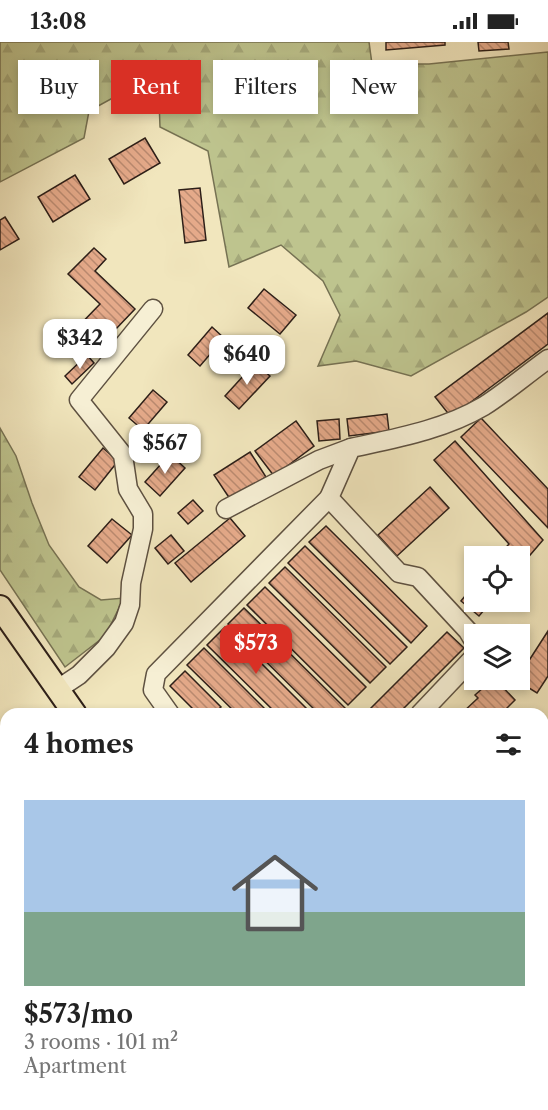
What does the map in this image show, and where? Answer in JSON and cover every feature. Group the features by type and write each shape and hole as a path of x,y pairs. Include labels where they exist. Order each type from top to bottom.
{"main road":[{"path":"0,607 71,708"}],"street":[{"path":"58,689 79,675 106,648 124,623 130,605 131,583 143,529 142,514 128,489 123,455 80,400 153,309"},
{"path":"226,509 319,460 351,447 418,434 449,423 483,406 548,359"},
{"path":"166,708 153,690 156,674 329,498 351,447"},
{"path":"329,498 399,573 418,577 464,627"},
{"path":"426,708 464,668"}],"green space":[{"path":"0,42 369,42 371,60 330,60 330,114 418,114 418,64 548,52 548,297 526,312 411,376 356,361 318,366 340,315 323,281 281,245 229,267 208,151 160,127 160,114 201,114 201,60 111,60 111,99 99,105 99,60 18,60 18,114 88,114 84,138 0,182"},
{"path":"0,428 16,456 49,545 79,587 101,600 124,598 105,636 65,667 0,570"}],"building":[{"path":"386,42 445,42 445,45 386,50"},
{"path":"478,42 508,42 509,49 479,51"},
{"path":"145,138 160,163 124,184 109,159"},
{"path":"75,175 90,199 53,222 38,197"},
{"path":"200,188 206,240 185,243 179,190"},
{"path":"5,217 19,239 0,250 0,220"},
{"path":"94,248 106,259 95,271 135,309 93,353 72,333 100,304 68,274"},
{"path":"264,289 296,315 280,334 248,308"},
{"path":"548,313 548,344 451,417 435,397"},
{"path":"212,327 224,338 200,366 188,355"},
{"path":"87,355 94,363 72,384 65,376"},
{"path":"255,363 270,376 239,409 225,396"},
{"path":"153,390 167,402 143,430 129,418"},
{"path":"387,414 389,431 349,436 347,419"},
{"path":"481,418 548,489 548,528 461,437"},
{"path":"339,419 340,439 319,441 317,421"},
{"path":"296,421 314,446 274,476 255,451"},
{"path":"455,441 543,540 530,555 530,546 507,546 509,544 434,460"},
{"path":"103,448 118,461 95,490 79,477"},
{"path":"250,452 266,477 230,499 214,475"},
{"path":"170,454 185,468 160,496 145,482"},
{"path":"430,487 449,508 397,556 378,535"},
{"path":"193,500 203,511 188,524 178,513"},
{"path":"230,518 245,536 191,582 175,563"},
{"path":"112,519 132,535 107,563 88,546"},
{"path":"326,526 427,626 411,643 309,542"},
{"path":"171,535 184,551 168,564 155,548"},
{"path":"305,546 407,647 390,664 288,563"},
{"path":"285,567 386,667 370,683 269,583"},
{"path":"265,587 366,687 348,705 247,605"},
{"path":"244,608 345,708 313,708 228,624"},
{"path":"225,627 306,708 271,708 207,645"},
{"path":"548,631 548,676 537,693 530,689 530,659"},
{"path":"447,632 464,648 404,708 371,708"},
{"path":"204,648 264,708 231,708 187,665"},
{"path":"185,671 221,707 192,708 170,686"},
{"path":"481,690 506,690 515,700 507,708 467,708 478,698 475,695"}]}
